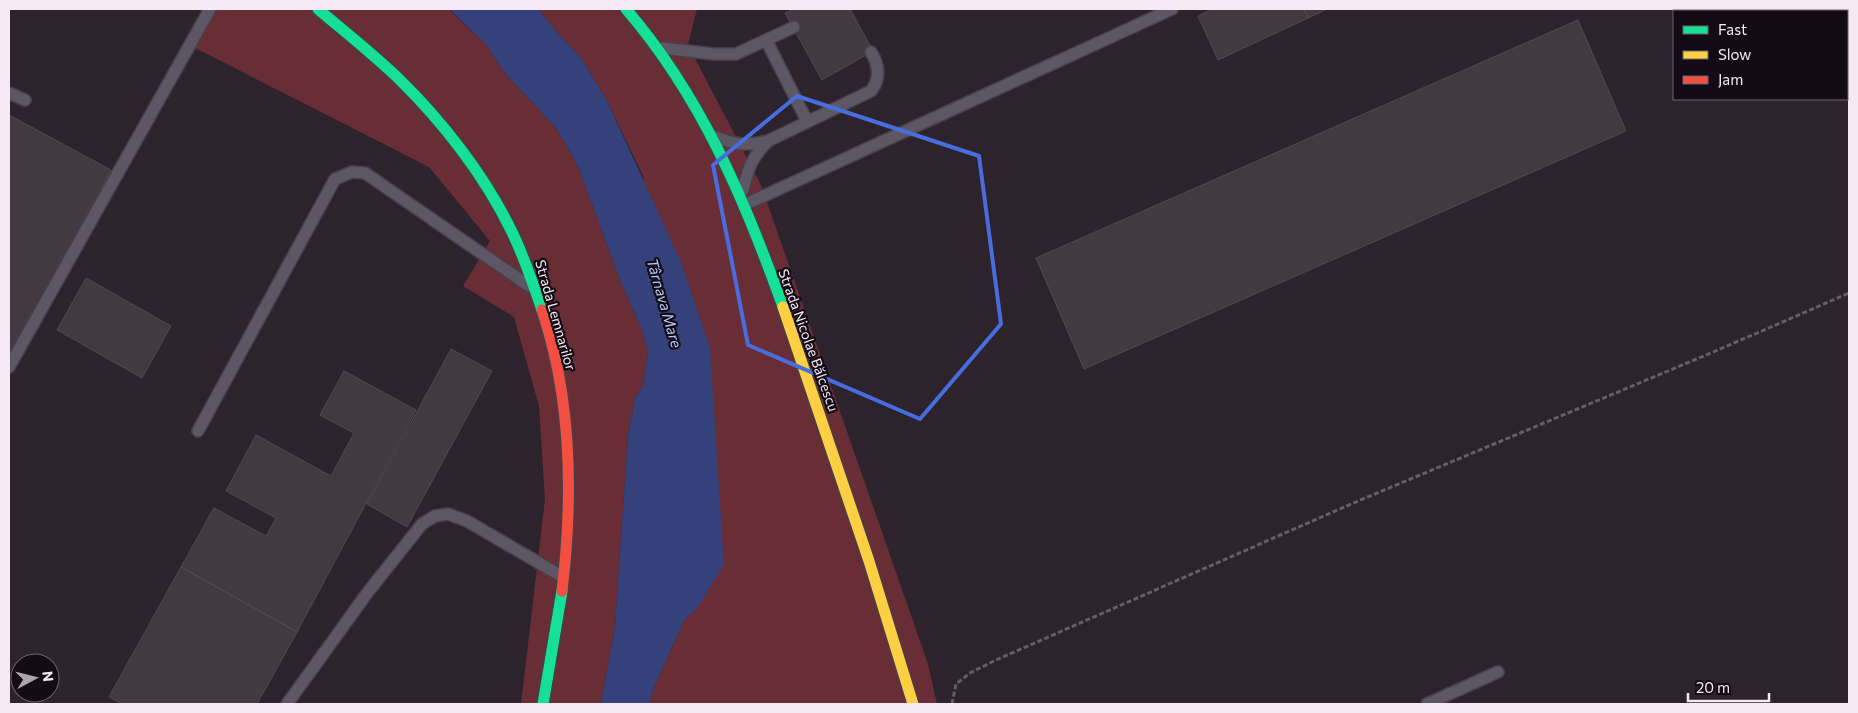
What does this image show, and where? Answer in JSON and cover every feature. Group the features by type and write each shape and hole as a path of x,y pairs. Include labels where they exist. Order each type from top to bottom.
{"street":[{"name":"Strada Lemnarilor","path":"318,9 381,62 424,105 459,148 487,188 511,231 536,291 555,358 565,410 569,494 564,578 544,704"},
{"name":"Strada Nicolae Bălcescu","path":"626,9 659,48 683,85 710,134 742,202 798,349 849,499 913,704"}],"lane":[{"path":"9,367 210,9"},
{"path":"742,202 1172,9"},
{"path":"659,48 714,54 736,54 794,27"},
{"path":"766,40 807,121"},
{"path":"710,134 728,142 745,145 768,141 871,91 876,85 878,68 871,52"},
{"path":"9,93 25,100"},
{"path":"742,202 750,162 768,141"},
{"path":"198,431 335,179 352,172 365,173 536,291"},
{"path":"287,704 368,592 422,524 435,516 448,514 467,521 564,578"},
{"path":"1427,704 1498,672"}],"path":[{"path":"952,704 956,684 970,673 996,660 1351,504 1849,293"}],"highlighted area":[{"path":"797,96 979,156 1001,324 920,419 748,345 713,165"}],"shaded area":[{"path":"210,9 448,9 486,44 504,72 556,128 578,166 620,280 642,330 648,353 643,386 635,398 628,436 615,627 601,704 521,704 545,499 539,406 514,317 463,286 490,241 429,167 189,45"},
{"path":"538,9 697,9 688,45 761,185 928,664 937,704 649,704 654,687 685,619 696,610 643,176 607,101 581,58"}],"water":[{"name":"Târnava Mare","path":"449,9 538,9 581,58 607,101 681,262 710,348 724,565 696,610 685,619 654,687 649,704 601,704 615,627 628,436 635,398 643,386 648,353 642,330 620,280 578,166 556,128 504,72 486,44"}],"building":[{"path":"794,9 850,9 873,51 822,80 785,13"},
{"path":"1213,9 1304,9 1308,18 1218,60 1198,16"},
{"path":"1304,9 1327,9 1308,18"},
{"path":"1578,20 1626,131 1084,369 1036,258"},
{"path":"9,115 111,170 9,365"},
{"path":"86,278 171,326 142,378 57,330"},
{"path":"451,349 492,371 407,527 367,504"},
{"path":"344,371 416,410 297,632 181,567 214,508 266,536 276,518 226,491 256,435 331,476 354,433 320,415"},
{"path":"181,567 297,632 257,704 122,704 109,697"}],"traffic: fast":[{"path":"318,9 399,79 431,113 462,151 489,191 512,232 542,310"},
{"path":"626,9 653,42 699,113 753,228 783,307"},
{"path":"543,704 562,591"}],"traffic: slow":[{"path":"783,307 869,561 913,704"}],"traffic: jam":[{"path":"542,310 552,344 559,379 567,449 568,521 562,591"}]}
